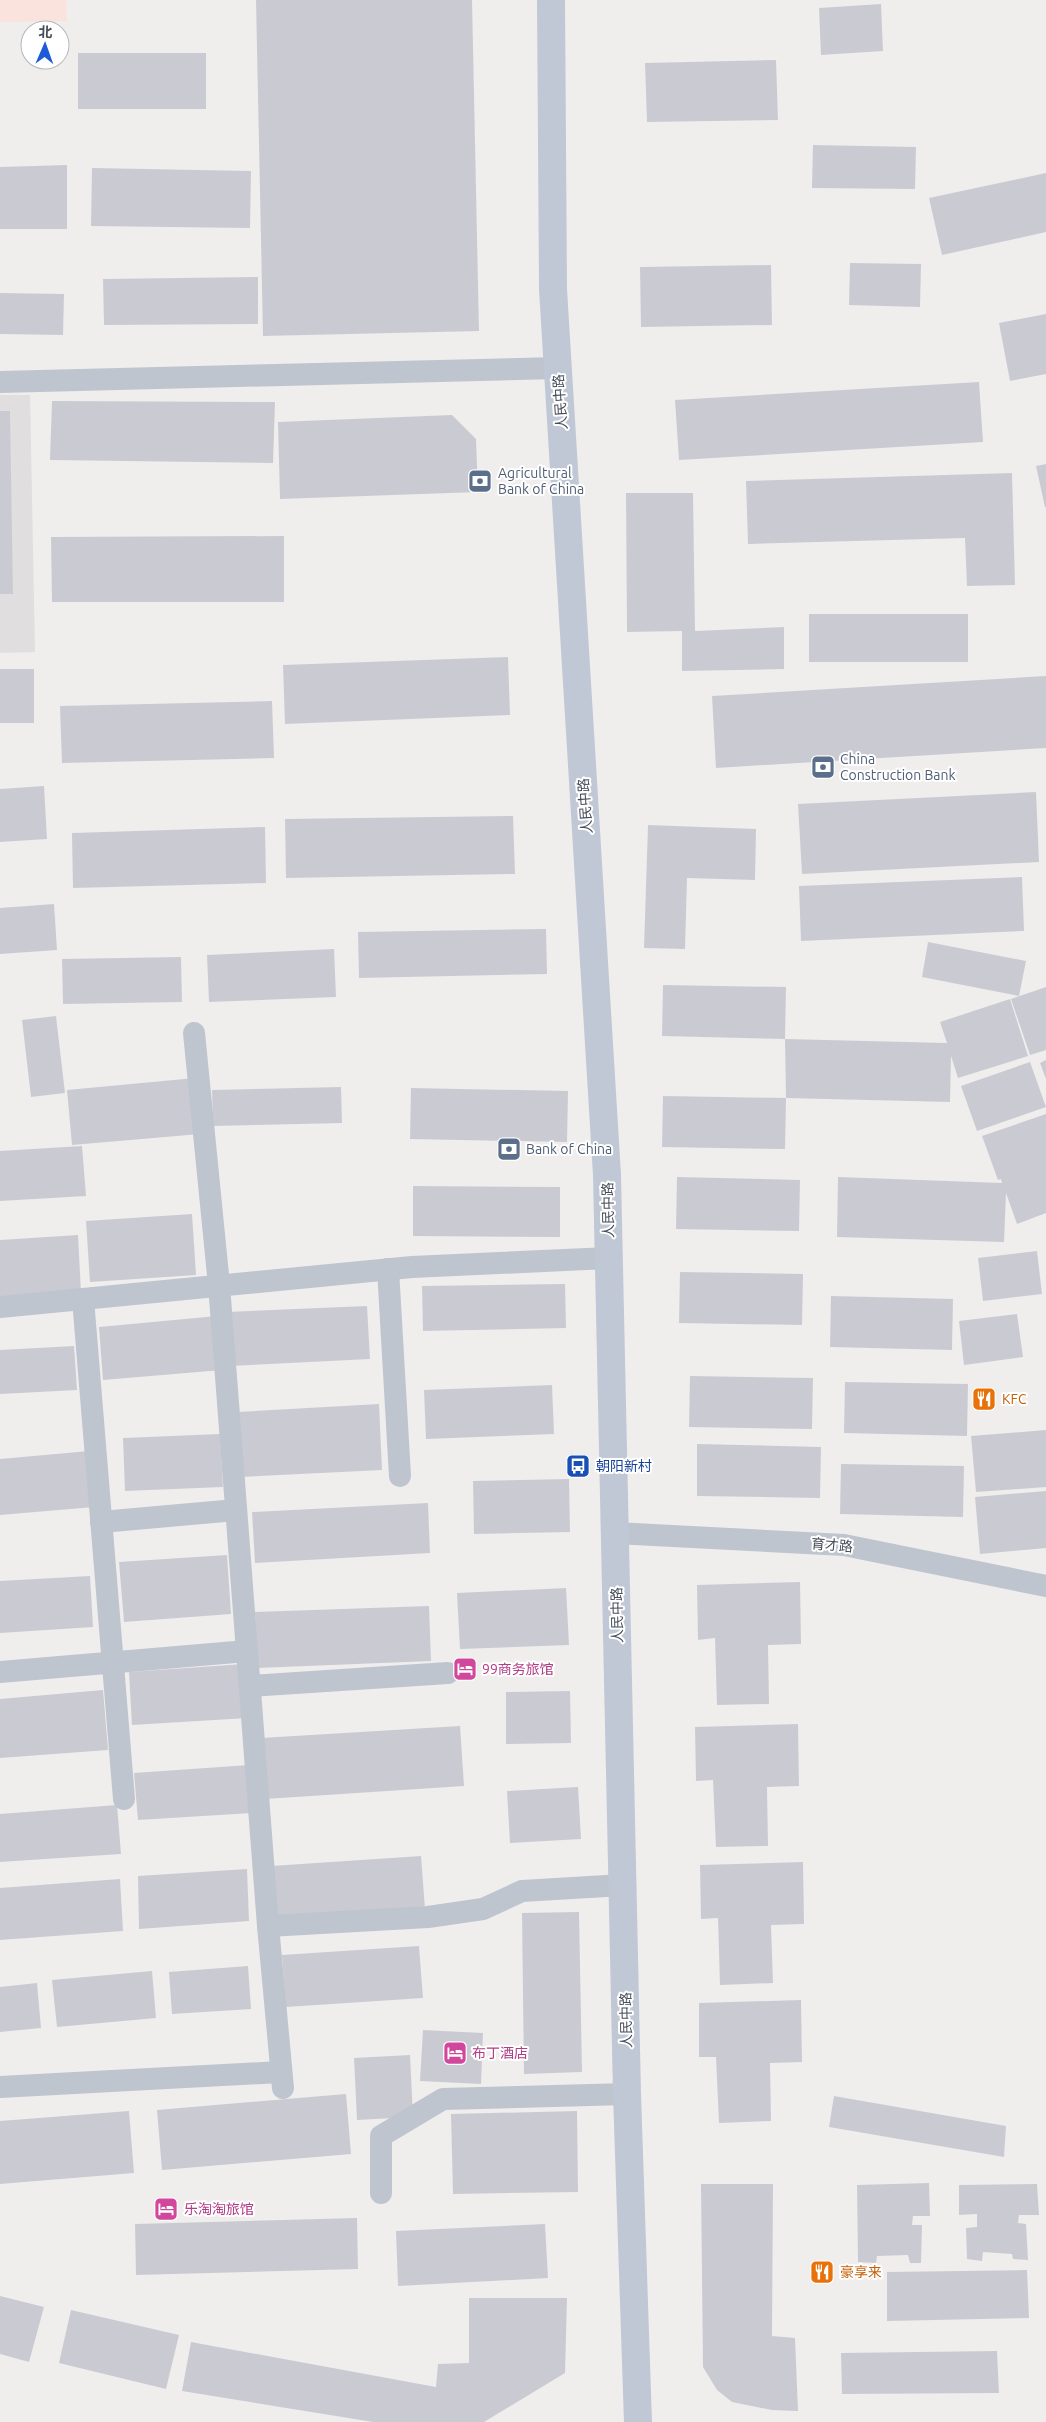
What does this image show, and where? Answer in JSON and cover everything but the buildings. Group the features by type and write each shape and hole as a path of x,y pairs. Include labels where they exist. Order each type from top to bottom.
{"street":[{"name":"人民中路","path":"551,0 553,289 607,1175 627,2094 638,2422"},
{"path":"0,382 558,368"},
{"path":"0,2087 282,2080 268,1926 219,1285 194,1033"},
{"path":"0,1306 388,1269 609,1258"},
{"path":"388,1269 400,1476"},
{"path":"83,1299 124,1799"},
{"path":"101,1522 236,1510"},
{"name":"育才路","path":"615,1533 844,1545 1046,1586"},
{"path":"0,1672 247,1651"},
{"path":"250,1686 448,1673"},
{"path":"268,1926 428,1917 483,1909 522,1891 623,1885"},
{"path":"381,2193 381,2136 443,2099 627,2094"}],"shaded area":[{"path":"0,0 66,0 67,20 0,22"},
{"path":"0,395 30,395 35,652 0,653"}],"place":[{"name":"Agricultural Bank of China","path":"480,481"},
{"name":"China Construction Bank","path":"823,767"},
{"name":"Bank of China","path":"509,1149"},
{"name":"KFC","path":"984,1399"},
{"name":"朝阳新村","path":"578,1466"},
{"name":"99商务旅馆","path":"465,1669"},
{"name":"布丁酒店","path":"455,2053"},
{"name":"乐淘淘旅馆","path":"166,2209"},
{"name":"豪享来","path":"822,2272"}]}
